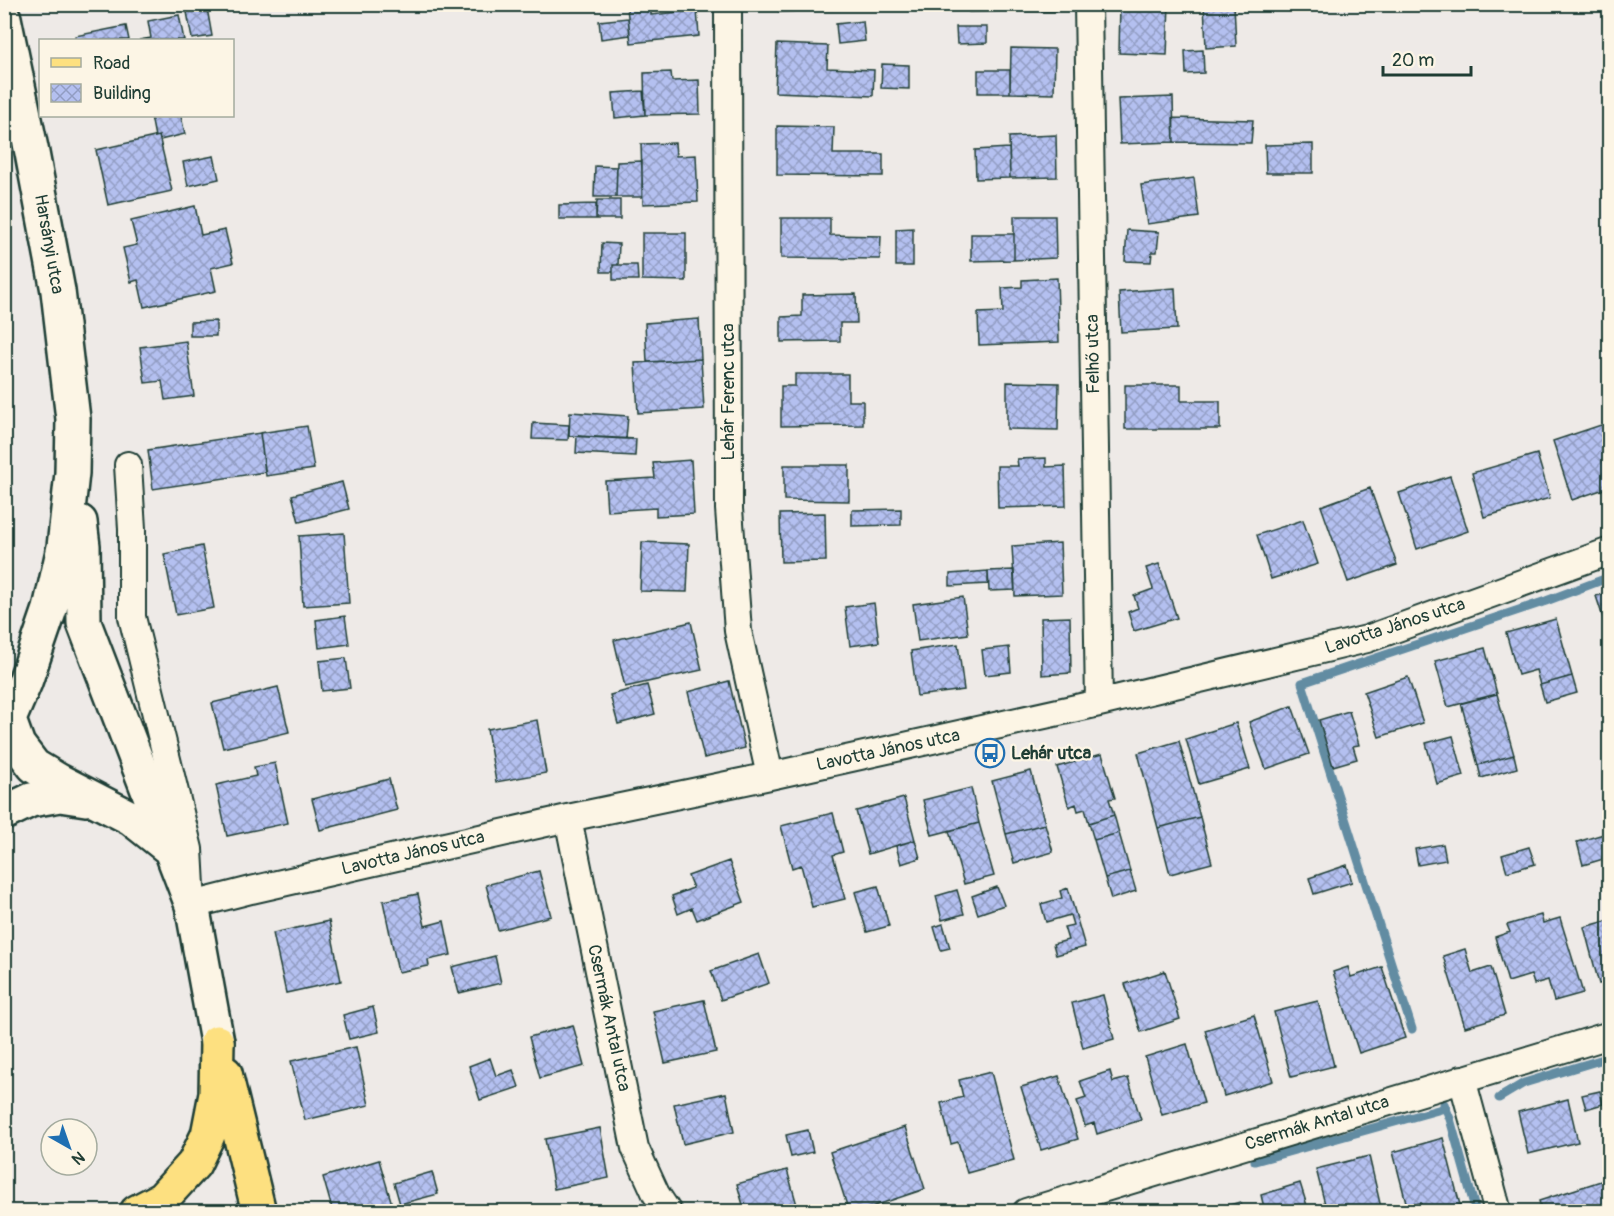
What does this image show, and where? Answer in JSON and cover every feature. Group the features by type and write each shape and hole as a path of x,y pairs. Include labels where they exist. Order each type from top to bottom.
{"main road":[{"name":"Harsányi utca","path":"4,18 58,291 73,419 72,473"},
{"path":"72,473 64,547 50,609 25,682 7,725 18,745 34,766 58,781 131,818 171,850"},
{"path":"72,473 83,546 84,623 192,905 217,1042 259,1212"},
{"path":"4,813 31,800 60,795 96,800"},
{"path":"137,1212 162,1199 194,1164 208,1136 216,1094 217,1042"}],"street":[{"name":"Lehár Ferenc utca","path":"728,4 729,509 738,631 770,776"},
{"name":"Felhő utca","path":"1088,4 1099,703"},
{"path":"128,465 132,529 132,617 189,849 192,905"},
{"name":"Lavotta János utca","path":"192,905 568,818 1099,703 1367,639 1610,551"},
{"name":"Csermák Antal utca","path":"568,818 635,1148 656,1194 668,1212"},
{"name":"Csermák Antal utca","path":"1026,1212 1610,1035"},
{"path":"1462,1079 1498,1212"}],"building":[{"path":"779,4 870,4 870,8 779,12"},
{"path":"969,4 1011,4 1011,11 969,12"},
{"path":"1011,4 1055,4 1055,11 1011,11"},
{"path":"1120,4 1169,4 1167,55 1119,53"},
{"path":"1204,4 1234,4 1236,46 1206,48"},
{"path":"651,6 651,15 697,10 699,36 631,43 627,8"},
{"path":"207,8 212,36 192,39 187,12"},
{"path":"179,15 184,39 145,39 151,38 148,21"},
{"path":"628,18 630,35 601,39 599,21"},
{"path":"863,21 865,41 838,44 836,24"},
{"path":"126,26 129,39 75,39 75,36"},
{"path":"956,27 987,27 987,43 957,44"},
{"path":"777,44 828,46 827,68 874,70 873,96 775,92"},
{"path":"1011,48 1055,49 1054,94 1010,93"},
{"path":"1203,50 1204,73 1186,74 1185,51"},
{"path":"882,64 909,65 909,89 881,88"},
{"path":"978,70 1010,70 1010,93 978,93"},
{"path":"671,72 672,81 699,80 700,114 645,115 644,73"},
{"path":"643,91 645,115 615,118 613,93"},
{"path":"1173,97 1174,142 1120,144 1118,99"},
{"path":"151,117 181,117 185,134 160,140 159,136 155,137"},
{"path":"1173,118 1253,120 1251,143 1174,142"},
{"path":"777,126 834,127 833,154 883,154 883,176 777,175"},
{"path":"1056,135 1057,177 1010,178 1009,137"},
{"path":"159,136 172,191 108,205 96,150"},
{"path":"675,143 676,156 696,155 698,202 643,204 641,144"},
{"path":"1313,144 1313,173 1266,173 1265,145"},
{"path":"1009,148 1010,178 976,179 975,150"},
{"path":"214,156 219,179 188,186 183,162"},
{"path":"642,161 642,197 616,197 617,162"},
{"path":"595,166 617,167 616,197 594,197"},
{"path":"1194,178 1199,217 1147,224 1141,185"},
{"path":"597,200 620,200 620,219 596,219"},
{"path":"596,204 596,219 559,219 559,205"},
{"path":"195,206 201,235 225,230 233,263 211,268 216,291 144,307 138,280 131,282 123,248 137,245 131,221"},
{"path":"1014,216 1055,216 1056,258 1014,260"},
{"path":"781,218 830,218 830,235 881,236 880,259 781,258"},
{"path":"913,228 913,266 896,266 896,229"},
{"path":"1127,230 1159,232 1157,252 1152,252 1151,262 1125,261"},
{"path":"642,233 686,233 686,281 642,280"},
{"path":"971,234 1014,234 1014,260 971,261"},
{"path":"602,243 619,244 618,265 613,265 613,272 601,272"},
{"path":"613,265 637,265 638,280 613,280"},
{"path":"1057,278 1059,342 979,345 978,313 1003,312 1002,288 1022,287 1022,280"},
{"path":"1175,288 1177,329 1121,332 1119,292"},
{"path":"856,294 857,323 840,323 840,341 781,342 781,317 802,316 802,295"},
{"path":"699,319 701,359 647,362 645,323"},
{"path":"216,321 216,336 190,336 190,322"},
{"path":"186,341 194,396 165,400 162,381 145,383 140,347"},
{"path":"701,359 704,409 638,413 635,363"},
{"path":"795,374 848,374 848,401 863,401 863,425 781,426 781,386 795,386"},
{"path":"1007,382 1059,383 1058,430 1007,429"},
{"path":"1125,385 1181,385 1181,401 1220,401 1220,429 1125,429"},
{"path":"570,412 628,416 626,439 569,436"},
{"path":"1610,422 1610,487 1572,500 1553,441"},
{"path":"533,423 569,425 568,440 532,439"},
{"path":"307,426 314,469 266,476 260,433"},
{"path":"260,433 265,472 153,489 148,450"},
{"path":"577,436 636,439 635,456 576,453"},
{"path":"1537,454 1550,498 1484,517 1472,473"},
{"path":"1046,458 1046,467 1065,466 1066,506 998,508 997,466 1018,466 1017,459"},
{"path":"691,460 694,514 656,516 656,508 607,511 605,481 655,478 653,463"},
{"path":"784,465 849,465 849,501 784,500"},
{"path":"1450,476 1468,531 1417,549 1399,493"},
{"path":"342,482 349,509 299,522 292,495"},
{"path":"1370,488 1397,565 1348,582 1321,506"},
{"path":"901,509 901,525 852,526 852,510"},
{"path":"825,513 826,561 781,562 780,514"},
{"path":"1303,520 1318,564 1271,579 1257,535"},
{"path":"344,533 349,603 303,606 299,536"},
{"path":"642,542 689,544 687,592 640,591"},
{"path":"1060,543 1062,594 1015,596 1012,546"},
{"path":"202,546 214,608 176,615 164,554"},
{"path":"1159,564 1177,618 1134,631 1128,612 1138,608 1134,596 1153,589 1146,568"},
{"path":"1014,570 1015,590 989,591 988,571"},
{"path":"988,571 988,584 950,586 950,574"},
{"path":"1610,592 1610,639 1596,596"},
{"path":"963,597 968,634 918,641 913,604"},
{"path":"874,603 879,642 850,646 845,607"},
{"path":"345,616 349,644 319,648 316,620"},
{"path":"1070,617 1071,673 1042,675 1041,618"},
{"path":"1556,619 1572,676 1540,685 1536,670 1518,675 1506,633"},
{"path":"691,622 702,670 625,687 614,640"},
{"path":"958,644 964,690 917,696 911,651"},
{"path":"1009,647 1011,672 985,675 982,650"},
{"path":"1485,648 1497,694 1448,707 1435,661"},
{"path":"346,658 350,688 322,691 319,661"},
{"path":"1572,676 1577,693 1545,702 1540,685"},
{"path":"1408,677 1423,723 1379,737 1364,692"},
{"path":"729,681 745,748 704,758 688,692"},
{"path":"647,685 655,714 618,724 610,695"},
{"path":"278,687 289,732 223,748 212,703"},
{"path":"1497,694 1514,755 1478,765 1461,703"},
{"path":"1292,706 1309,754 1266,769 1249,722"},
{"path":"1349,711 1359,745 1353,746 1357,759 1333,766 1319,720"},
{"path":"537,720 546,773 496,782 487,729"},
{"path":"1236,723 1250,769 1199,784 1186,739"},
{"path":"1453,736 1464,776 1437,784 1426,743"},
{"path":"1179,741 1200,817 1158,828 1138,753"},
{"path":"1102,754 1115,798 1109,799 1114,815 1089,823 1085,809 1078,811 1076,804 1069,807 1057,767"},
{"path":"1514,755 1517,768 1481,778 1478,765"},
{"path":"275,763 288,823 227,836 216,785 256,776 254,767"},
{"path":"1031,771 1045,824 1006,834 992,781"},
{"path":"389,779 397,810 320,830 312,799"},
{"path":"971,788 979,823 932,835 923,800"},
{"path":"904,798 915,840 868,854 856,811"},
{"path":"833,813 843,852 833,855 845,899 812,907 801,865 792,868 781,826"},
{"path":"1114,815 1119,833 1094,840 1089,823"},
{"path":"1200,817 1212,863 1170,874 1158,828"},
{"path":"979,823 994,876 964,884 949,831"},
{"path":"1045,824 1053,852 1014,863 1006,834"},
{"path":"1610,832 1610,857 1583,865 1577,842"},
{"path":"1119,833 1130,871 1105,878 1094,840"},
{"path":"915,840 920,858 901,864 896,846"},
{"path":"1443,844 1446,860 1418,865 1415,849"},
{"path":"1529,847 1535,864 1507,872 1502,855"},
{"path":"729,861 744,902 697,920 692,908 678,914 672,896 693,888 688,876"},
{"path":"1347,865 1352,882 1314,894 1309,878"},
{"path":"539,871 551,916 498,930 486,885"},
{"path":"1130,871 1136,891 1111,899 1105,878"},
{"path":"878,886 889,926 867,932 855,892"},
{"path":"997,887 1004,905 978,914 972,896"},
{"path":"1068,888 1085,947 1056,955 1053,944 1068,940 1064,927 1073,925 1070,915 1046,922 1041,904 1062,898 1060,891"},
{"path":"957,890 964,914 942,920 936,896"},
{"path":"418,894 425,926 444,921 451,955 428,960 429,966 398,972 383,901"},
{"path":"1541,915 1543,923 1560,918 1583,993 1554,1001 1548,980 1534,984 1531,975 1508,982 1495,937 1510,932 1507,925"},
{"path":"1610,920 1610,981 1599,984 1584,927"},
{"path":"329,921 341,981 286,993 273,933"},
{"path":"943,924 950,948 941,950 934,927"},
{"path":"1465,949 1472,973 1491,967 1505,1015 1465,1027 1443,956"},
{"path":"759,954 769,983 721,1000 711,971"},
{"path":"495,956 501,983 459,993 452,967"},
{"path":"1348,967 1351,977 1382,967 1405,1038 1359,1053 1333,972"},
{"path":"1165,971 1180,1019 1141,1032 1125,984"},
{"path":"1103,995 1114,1039 1083,1048 1072,1003"},
{"path":"704,1000 716,1052 665,1063 653,1011"},
{"path":"1318,1001 1334,1066 1291,1077 1274,1012"},
{"path":"373,1007 379,1032 349,1039 343,1015"},
{"path":"1254,1015 1273,1081 1224,1096 1205,1030"},
{"path":"573,1025 584,1066 540,1078 529,1037"},
{"path":"1187,1044 1204,1103 1162,1115 1145,1057"},
{"path":"356,1047 369,1105 305,1120 291,1061"},
{"path":"490,1058 496,1076 513,1070 519,1087 480,1100 469,1066"},
{"path":"1110,1071 1113,1082 1128,1078 1141,1120 1097,1134 1094,1123 1085,1126 1077,1101 1086,1098 1080,1081"},
{"path":"991,1072 1014,1160 967,1173 958,1142 951,1144 941,1103 963,1097 959,1080"},
{"path":"1059,1076 1078,1139 1041,1150 1021,1087"},
{"path":"1600,1091 1603,1104 1586,1109 1582,1095"},
{"path":"726,1093 734,1132 683,1144 674,1104"},
{"path":"1568,1099 1578,1142 1528,1154 1518,1112"},
{"path":"905,1127 925,1189 856,1212 849,1212 830,1152"},
{"path":"600,1128 609,1178 554,1189 545,1139"},
{"path":"808,1130 813,1152 791,1157 786,1135"},
{"path":"1443,1138 1460,1205 1437,1212 1423,1212 1421,1203 1407,1206 1393,1152"},
{"path":"1369,1156 1382,1212 1327,1212 1316,1169"},
{"path":"379,1160 394,1211 333,1212 323,1177"},
{"path":"787,1170 799,1212 745,1212 737,1184"},
{"path":"432,1172 438,1194 400,1204 394,1183"},
{"path":"1604,1180 1610,1196 1610,1212 1542,1212 1539,1201"},
{"path":"1300,1183 1309,1212 1265,1212 1261,1195"},
{"path":"1240,1202 1243,1212 1206,1212"}],"waterway":[{"path":"1412,1029 1302,683 1546,601 1610,577"},
{"path":"1499,1098 1524,1083 1610,1057"},
{"path":"1444,1104 1476,1212"},
{"path":"1255,1161 1445,1108"}],"place":[{"name":"Lehár utca","path":"990,753"}]}
